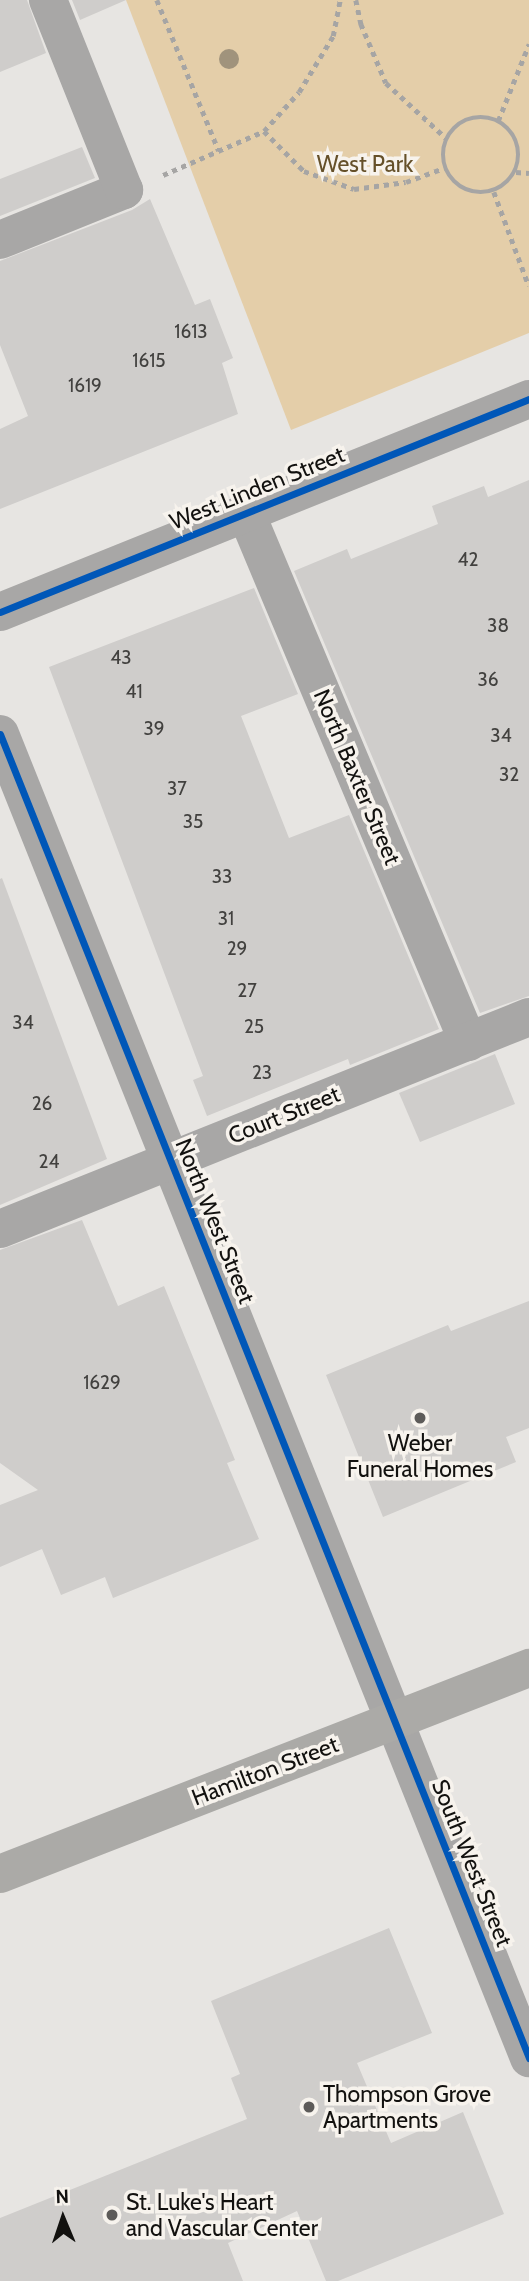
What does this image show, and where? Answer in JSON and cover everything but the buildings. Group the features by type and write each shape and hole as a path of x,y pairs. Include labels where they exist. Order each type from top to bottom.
{"main road":[{"name":"Hamilton Street","path":"0,1874 529,1668"}],"street":[{"path":"0,240 124,190 48,0"},
{"name":"West Linden Street","path":"0,612 529,399"},
{"name":"North Baxter Street","path":"246,513 468,1042"},
{"name":"North West Street","path":"0,734 394,1721"},
{"name":"Court Street","path":"0,1229 529,1017"},
{"name":"South West Street","path":"394,1721 529,2058"}],"path":[{"path":"157,0 219,151"},
{"path":"182,167 264,131 299,92 333,36 341,0"},
{"path":"356,0 361,24 386,83 446,138"},
{"path":"498,121 529,44"},
{"path":"468,118 498,121 518,142 516,172 494,192 464,190 444,168 446,138 468,118"},
{"path":"264,131 304,171 354,189 406,182 444,168"},
{"path":"516,172 529,173"},
{"path":"494,192 529,286"}],"green space":[{"name":"West Park","path":"126,0 529,0 529,333 291,430"}],"cycle path":[{"path":"0,612 529,399"},
{"path":"0,734 529,2058"}],"place":[{"name":"Weber Funeral Homes","path":"420,1418"},
{"name":"Thompson Grove Apartments","path":"309,2107"},
{"name":"St. Luke's Heart and Vascular Center","path":"112,2215"}]}
